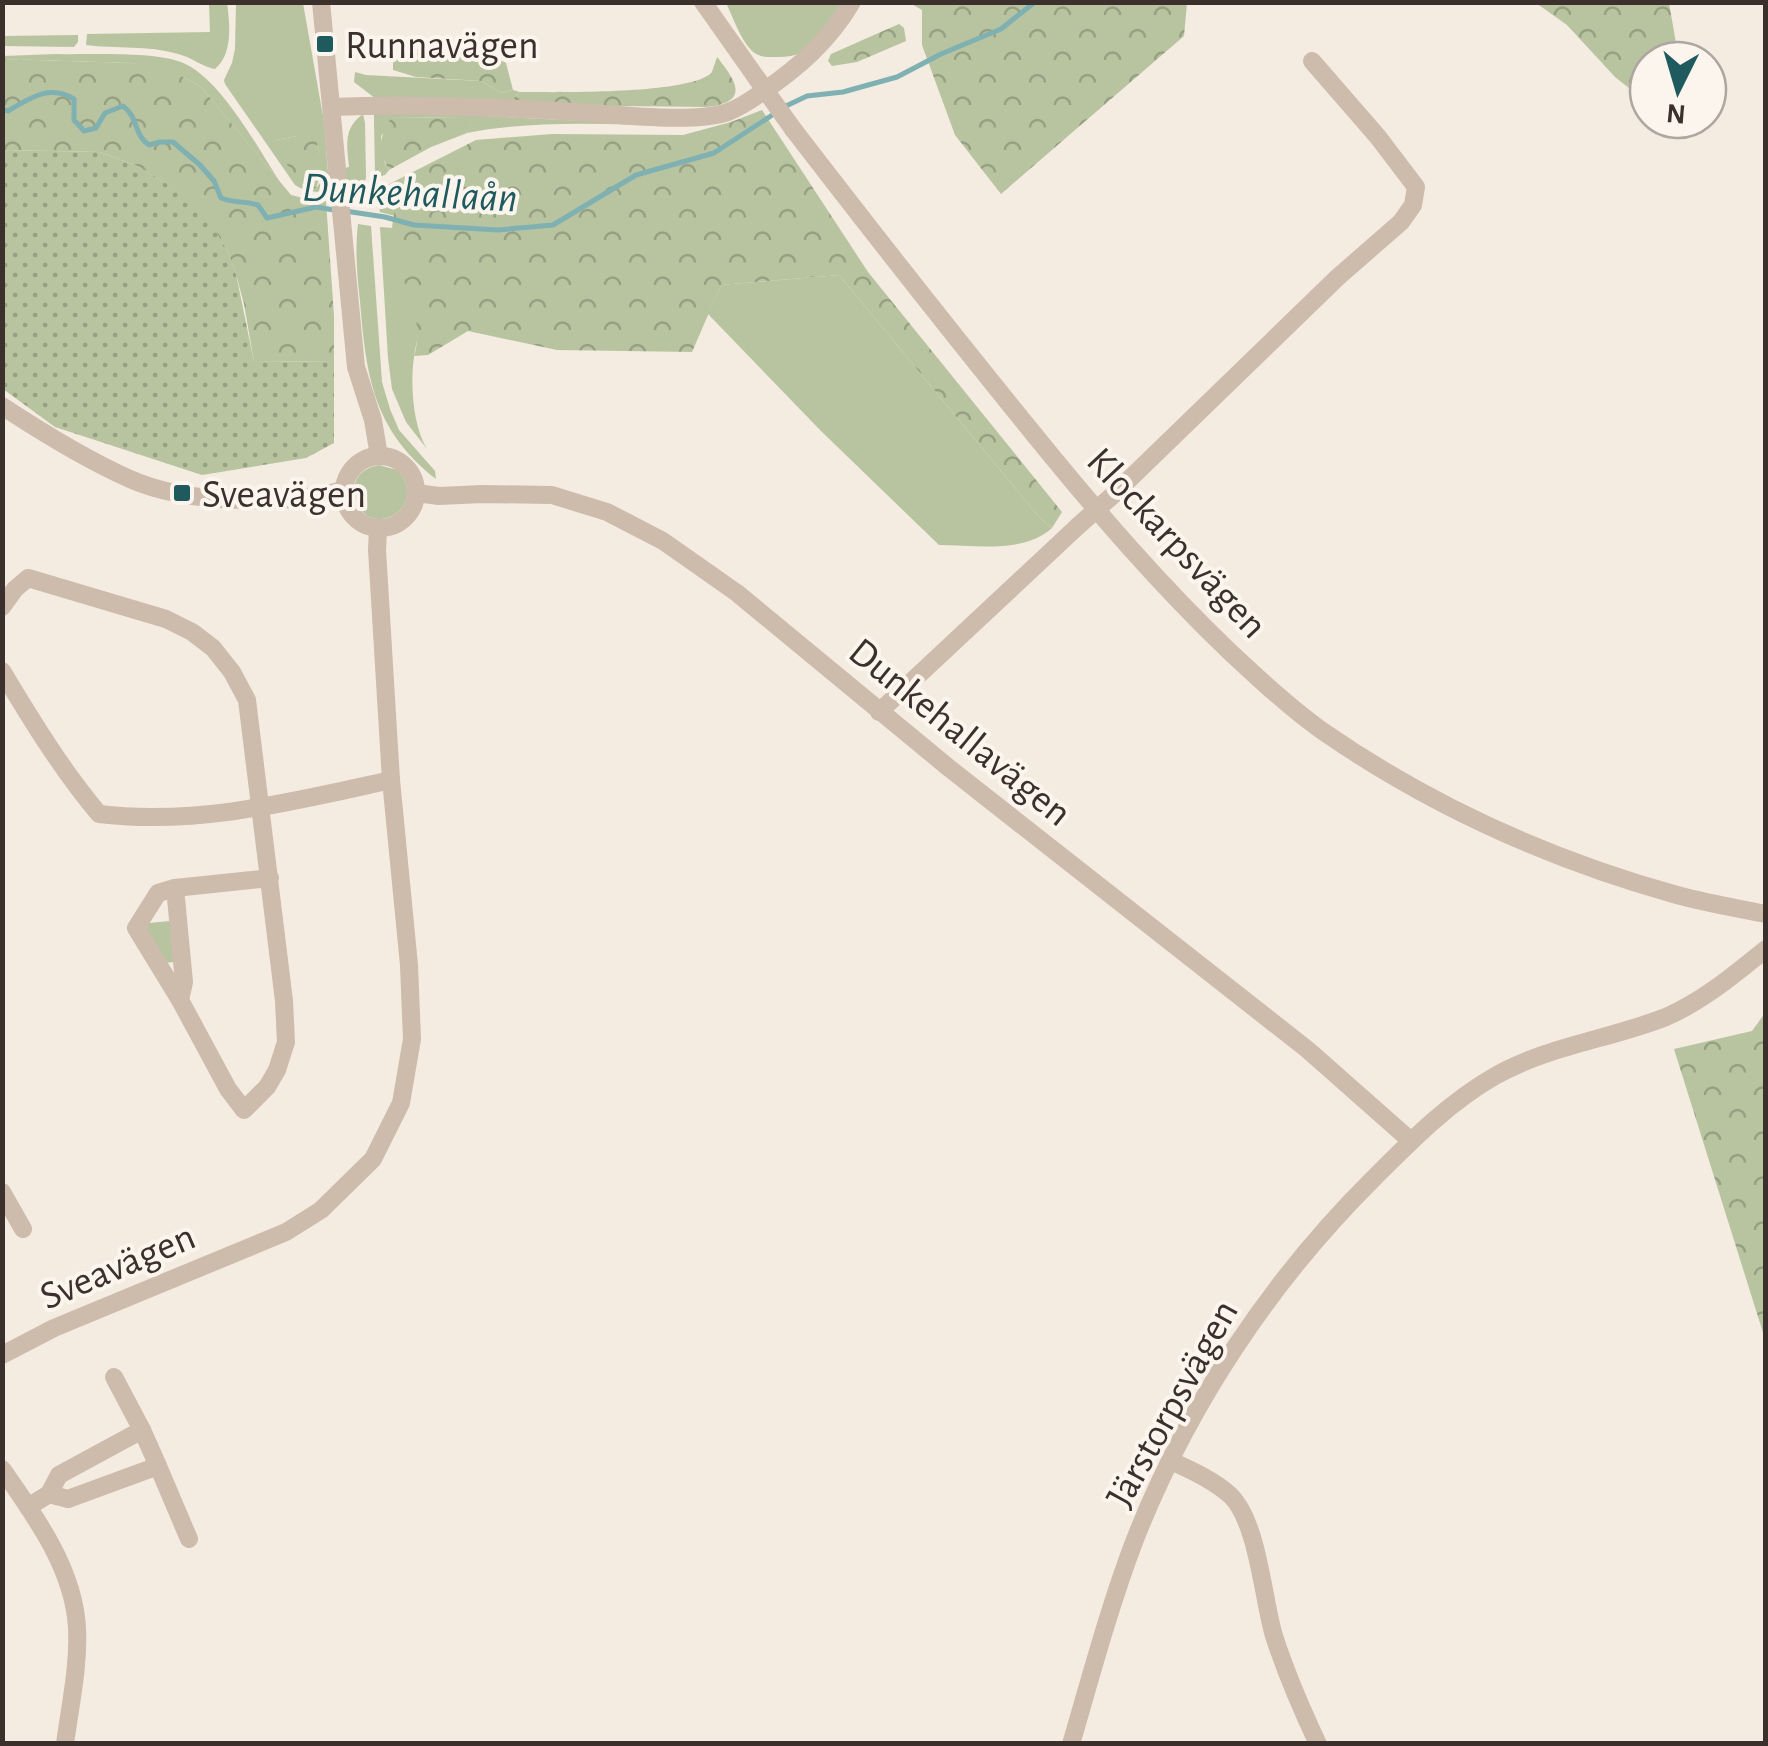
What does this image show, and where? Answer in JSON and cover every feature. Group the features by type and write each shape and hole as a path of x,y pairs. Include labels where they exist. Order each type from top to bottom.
{"street":[{"path":"321,2 356,366 373,420 378,456"},
{"name":"Klockarpsvägen","path":"703,2 792,129 1107,525 1188,612 1256,676 1320,729 1475,820 1589,868 1678,895 1766,914"},
{"path":"332,107 705,117 740,106 805,62 830,36 852,2"},
{"path":"879,712 1113,495 1338,277 1401,222 1413,205 1416,188 1402,167 1312,61"},
{"path":"2,406 53,440 133,481 152,486 228,500 295,500 343,490"},
{"path":"378,456 389,457 406,467 415,484 411,510 406,518 388,528 366,526 355,520 344,501 343,490 353,467 378,456"},
{"name":"Dunkehallavägen","path":"416,494 552,496 607,512 663,541 737,593 879,712 1308,1050 1411,1141"},
{"name":"Sveavägen","path":"2,1356 54,1328 286,1232 320,1210 372,1159 401,1103 412,1039 391,780 378,528"},
{"path":"2,607 28,578 166,619 213,648 247,700 270,878 284,1000 286,1042 267,1087 244,1110 228,1090 136,928 158,893 270,878"},
{"path":"2,672 59,761 99,814 180,817 260,808 391,780"},
{"path":"176,888 184,982 180,1000"},
{"name":"Järstorpsvägen","path":"1071,1744 1114,1598 1171,1461 1242,1338 1346,1205 1465,1095 1539,1057 1669,1016 1726,981 1766,949"},
{"path":"2,1192 24,1229"},
{"path":"114,1376 142,1430 189,1540"},
{"path":"28,1507 49,1494 60,1475 142,1430"},
{"path":"1171,1461 1233,1498 1247,1522 1273,1632 1300,1708 1318,1744"},
{"path":"49,1494 68,1499 158,1466"},
{"path":"5,1479 28,1507 57,1557 69,1588 77,1624 77,1651 66,1744"}],"green space":[{"path":"209,3 227,3 229,20 225,55 215,69 167,51 86,45 87,34 210,32"},
{"path":"236,3 303,3 324,122 328,172 349,167 349,131 363,114 365,181 327,191 310,191 295,185 225,84 235,49","holes":["297,136 318,146 320,183 316,188 303,186 276,140"]},
{"path":"726,3 843,3 809,49 774,57 752,51"},
{"path":"910,3 1187,3 1184,36 1001,194 955,135 922,45 922,10"},
{"path":"1536,3 1669,3 1675,40 1628,40 1628,87 1567,25"},
{"path":"899,24 904,28 906,41 857,62 832,66 828,61 831,54"},
{"path":"78,35 74,47 3,46 3,36"},
{"path":"459,47 489,54 506,63 513,90 502,93 481,81 416,77 393,70 393,63 407,52"},
{"path":"56,54 153,56 181,62 195,70 223,97 280,182 201,87 183,77 132,63 3,59"},
{"path":"717,57 736,90 730,101 721,104 707,107 515,102 514,97 520,92 621,91 679,85 712,72"},
{"path":"3,59 132,63 168,70 201,87 291,195 326,201 334,361 254,362 236,274 228,252 198,203 137,166 100,152 3,150"},
{"path":"355,72 481,81 502,93 520,92 514,97 515,102 376,99 354,82"},
{"path":"762,110 868,272 1062,512 1052,528 839,275 721,285 692,352 557,350 468,331 428,355 414,356 417,323 392,232 403,177 476,140 552,134 683,135"},
{"path":"381,111 688,126 549,124 467,133 472,124 464,118 394,117 381,136 389,170 378,177 374,114"},
{"path":"393,117 464,118 473,123 467,133 389,170 382,142"},
{"path":"313,127 319,158 316,188 308,188 299,181 276,140 297,136"},
{"path":"3,150 100,152 137,166 199,203 228,252 236,274 254,362 334,361 334,443 306,458 202,475 55,427 3,389"},
{"path":"403,177 395,216 380,212 376,191"},
{"path":"358,224 371,226 382,382 390,409 399,430 435,471 436,479 398,441 370,377 362,328"},
{"path":"380,227 393,228 396,253 416,314 413,392 418,429 427,449 406,422 392,389"},
{"path":"839,275 1052,528 1013,545 939,545 708,314 721,285"},
{"path":"379,465 397,470 407,494 397,513 377,519 358,506 354,489 361,473"},
{"path":"170,921 175,962 161,963 144,934 149,923"},
{"path":"1765,1013 1765,1339 1674,1049 1752,1031"}],"waterway":[{"name":"Dunkehallaån","path":"345,211 414,225 498,230 553,225 636,175 714,153 807,96 843,92 897,77 1001,29 1035,2"},
{"name":"Dunkehallaån","path":"2,109 8,111 48,93 65,95 74,99 74,120 84,131 96,128 105,113 123,106 144,141 149,145 173,142 214,181 221,198 258,205 267,218 316,207 334,210"}],"place":[{"name":"Runnavägen","path":"325,44"},
{"name":"Sveavägen","path":"182,493"}]}
